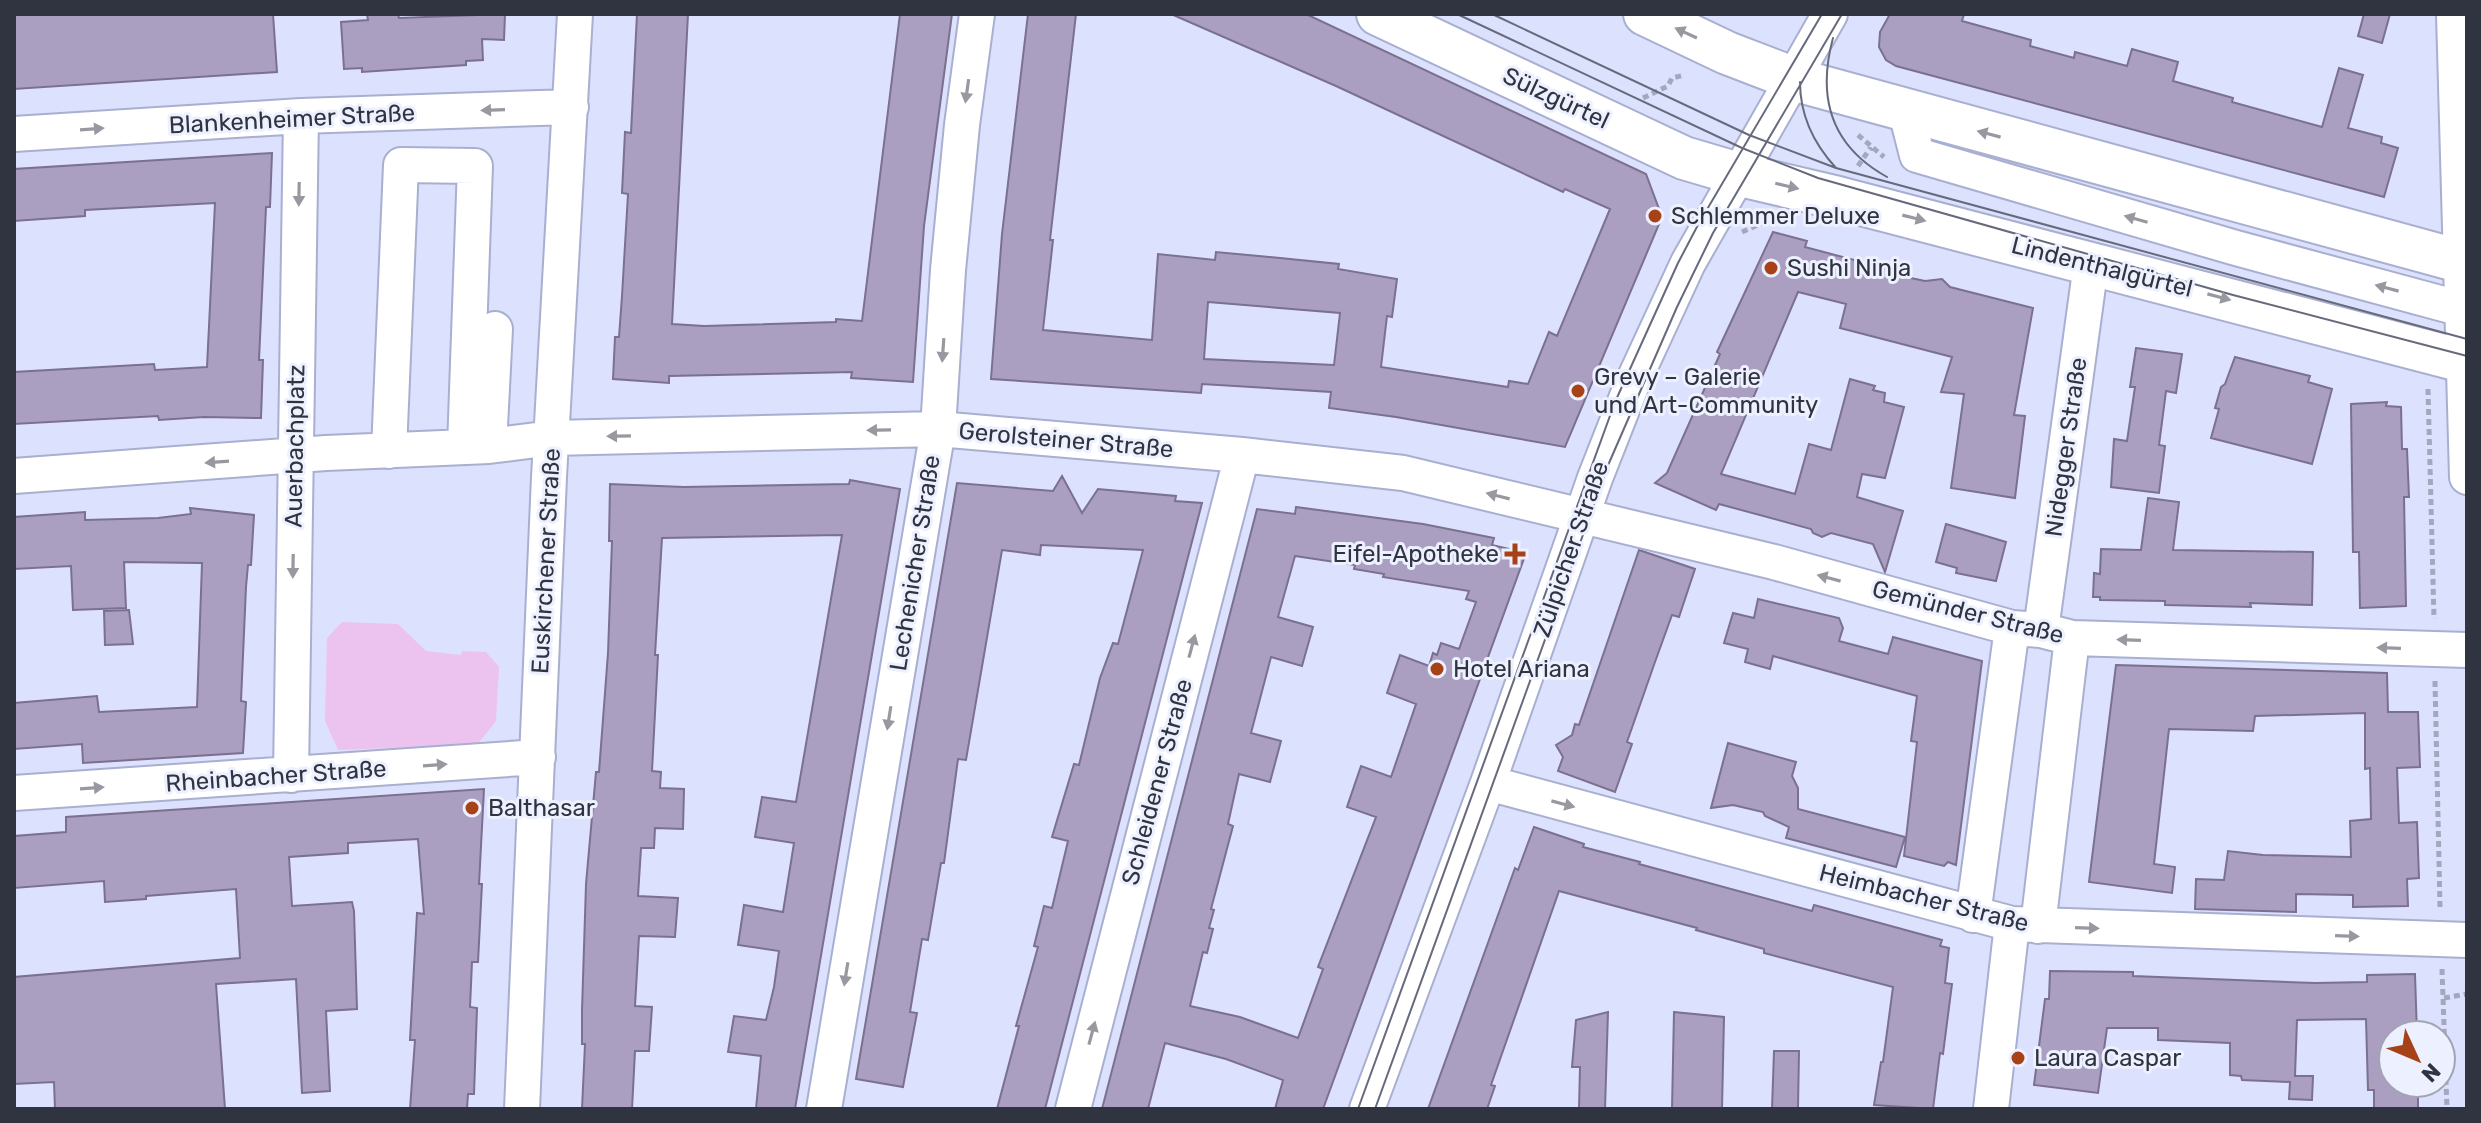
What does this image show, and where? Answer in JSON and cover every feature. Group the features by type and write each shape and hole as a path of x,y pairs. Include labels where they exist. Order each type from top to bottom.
{"main road":[{"name":"Sülzgürtel","path":"1378,14 1684,158 1737,174"},
{"path":"1645,14 1727,53 1792,78 1906,112 2464,262"},
{"name":"Lindenthalgürtel","path":"1737,174 2452,358"}],"street":[{"name":"Euskirchener Straße","path":"522,1109 552,438 575,14"},
{"name":"Lechenicher Straße","path":"824,1109 938,429 951,241 977,14"},
{"name":"Zülpicher Straße","path":"1367,1109 1488,783 1578,516 1644,357 1688,263 1830,14"},
{"path":"2454,14 2464,262 2462,309 2452,358 2467,477"},
{"name":"Blankenheimer Straße","path":"14,134 301,116 571,107"},
{"path":"1906,112 1917,155 2236,248 2462,309"},
{"name":"Auerbachplatz","path":"291,775 301,116"},
{"path":"389,451 401,165 475,166 477,446"},
{"path":"2236,248 2297,219"},
{"name":"Nidegger Straße","path":"1991,1109 2025,925 2042,632 2091,264"},
{"path":"477,446 495,329"},
{"name":"Gerolsteiner Straße","path":"294,456 477,446 552,438 938,429 1242,455 1403,473 1578,516"},
{"name":"Schleidener Straße","path":"1073,1109 1242,455"},
{"path":"14,476 294,456"},
{"name":"Gemünder Straße","path":"1578,516 1774,562 2042,632 2451,650"},
{"name":"Nidegger Straße","path":"1973,915 2042,632"},
{"name":"Rheinbacher Straße","path":"14,793 538,757"},
{"name":"Heimbacher Straße","path":"1488,783 1973,915 2025,925 2454,939"}],"path":[{"path":"2447,1109 2444,998 2454,939 2452,358"},
{"path":"2444,998 2467,994"}],"shaded area":[{"path":"342,622 398,624 426,651 461,655 462,651 486,652 499,667 496,721 477,745 338,750 325,721 327,638"}],"building":[{"path":"14,14 273,14 277,72 14,89"},
{"path":"367,14 398,14 399,18 505,14 504,40 482,39 483,60 466,61 466,65 362,72 362,68 344,69 341,22 368,20"},
{"path":"637,14 688,14 672,324 704,326 836,322 836,319 862,321 900,14 952,14 924,226 913,382 851,378 852,372 669,376 669,383 613,379 615,337 619,337 628,194 622,193 625,132 631,133"},
{"path":"1028,14 1076,14 1043,330 1152,340 1158,254 1215,260 1216,252 1339,264 1338,269 1397,279 1392,317 1387,316 1381,367 1508,387 1509,381 1528,384 1549,332 1557,336 1610,209 1565,189 1563,192 1336,86 1171,14 1306,14 1646,174 1662,217 1565,447 1329,408 1331,392 1202,384 1201,393 991,379 1002,234","holes":["1208,302 1340,313 1334,365 1204,359"]},
{"path":"1890,14 1964,14 1962,21 2031,40 2030,46 2074,58 2075,52 2127,66 2132,49 2178,62 2173,81 2233,98 2232,102 2322,127 2339,68 2363,75 2348,128 2382,137 2381,143 2398,148 2384,197 1896,66 1886,60 1879,47 1880,32"},
{"path":"2364,14 2390,14 2382,43 2358,36"},
{"path":"272,153 270,207 266,207 259,360 263,360 261,418 159,420 158,416 14,424 14,372 154,364 155,370 207,367 215,203 85,210 85,216 14,221 14,169"},
{"path":"1773,232 1807,241 1805,247 1888,269 1887,273 1925,281 1942,279 1950,287 2033,308 2014,415 2025,416 2015,498 1951,488 1964,394 1941,392 1952,357 1840,328 1846,304 1798,292 1721,474 1795,494 1809,444 1831,450 1850,379 1875,386 1873,390 1885,393 1884,402 1904,407 1885,478 1862,474 1857,497 1903,511 1885,572 1873,544 1831,533 1822,537 1811,529 1719,504 1716,510 1655,483 1667,473 1720,354 1717,352"},
{"path":"2136,348 2182,354 2176,393 2166,391 2159,445 2165,446 2159,493 2111,487 2114,439 2127,441 2135,387 2130,387"},
{"path":"2235,357 2310,376 2308,382 2332,389 2312,464 2211,438 2221,387"},
{"path":"2387,402 2386,406 2401,407 2402,449 2407,449 2409,497 2404,497 2406,606 2360,608 2359,552 2353,552 2351,404"},
{"path":"1062,476 1082,513 1098,489 1176,496 1175,501 1202,503 1045,1109 997,1109 1038,947 1034,946 1044,906 1052,908 1068,841 1052,837 1074,764 1079,765 1100,678 1113,643 1118,644 1143,550 1041,545 1040,555 1002,550 966,760 958,759 944,863 941,863 928,940 922,939 910,1012 917,1013 903,1087 856,1079 957,483 1053,491"},
{"path":"850,480 900,489 795,1109 756,1109 761,1056 728,1052 734,1016 766,1020 774,987 779,951 738,945 744,905 783,912 794,843 755,837 762,797 796,802 842,535 662,538 652,771 661,772 660,788 684,789 683,829 655,828 654,848 641,848 638,896 678,898 675,937 639,936 635,1006 652,1007 649,1051 635,1051 632,1109 582,1109 586,884 608,653 612,541 609,541 610,484 684,487 849,484"},
{"path":"2148,498 2179,502 2173,550 2313,552 2312,605 2165,605 2165,601 2100,600 2100,597 2093,597 2094,573 2100,574 2101,549 2141,550"},
{"path":"1296,507 1423,524 1494,538 1492,545 1526,553 1323,1109 1275,1109 1283,1080 1226,1059 1165,1043 1148,1109 1102,1109 1257,509 1295,514","holes":["1295,556 1355,565 1354,569 1384,574 1383,577 1469,591 1466,599 1476,602 1459,649 1441,643 1437,655 1433,653 1429,666 1400,655 1387,693 1416,704 1391,777 1361,766 1347,807 1376,817 1318,967 1323,969 1298,1038 1240,1017 1190,1006 1203,952 1207,953 1213,929 1209,928 1214,910 1211,909 1233,826 1228,824 1239,774 1270,782 1281,741 1251,733 1271,657 1302,666 1313,627 1278,617"]},
{"path":"190,508 254,515 251,565 248,565 246,587 241,701 246,702 243,753 83,763 82,744 14,749 14,703 97,696 99,712 197,707 202,563 124,562 126,608 73,610 71,566 14,569 14,517 85,512 85,520 158,518 191,514"},
{"path":"1946,524 2006,542 1996,581 1956,573 1957,568 1936,562"},
{"path":"1639,550 1695,569 1679,617 1672,615 1655,662 1627,742 1632,744 1615,792 1558,771 1563,757 1556,745 1572,735 1575,724 1579,725"},
{"path":"1758,599 1839,618 1843,628 1839,641 1888,654 1893,637 1982,661 1956,865 1948,862 1944,866 1904,856 1917,742 1911,741 1917,696 1773,656 1770,669 1745,662 1748,649 1724,643 1733,613 1754,618"},
{"path":"129,610 133,644 105,645 104,611"},
{"path":"2116,665 2387,673 2388,712 2418,712 2420,767 2397,768 2399,823 2417,822 2419,878 2407,879 2408,906 2353,907 2353,895 2296,894 2296,912 2195,909 2196,879 2224,880 2228,851 2351,857 2350,821 2371,819 2370,768 2365,769 2365,713 2255,716 2253,731 2169,729 2154,864 2175,867 2172,893 2089,882"},
{"path":"1728,743 1796,762 1792,776 1798,788 1798,809 1905,837 1896,867 1786,838 1789,827 1765,816 1763,812 1733,805 1711,808"},
{"path":"484,789 478,962 472,962 470,1007 477,1008 474,1094 468,1094 467,1109 410,1109 415,1040 410,1040 417,913 424,914 418,839 348,843 348,853 289,857 292,906 352,902 354,911 357,1009 326,1011 330,1091 302,1093 296,979 216,984 225,1109 55,1109 54,1082 14,1084 14,977 240,958 236,889 105,902 104,881 14,888 14,836 66,832 66,817"},
{"path":"1534,827 1584,844 1583,847 1639,864 1812,911 1814,905 1942,940 1940,946 1949,948 1945,983 1952,984 1933,1109 1874,1105 1893,987 1764,953 1764,949 1697,928 1559,891 1491,1085 1495,1086 1487,1109 1428,1109 1515,868 1518,870"},
{"path":"2050,971 2133,972 2133,976 2315,983 2367,982 2367,975 2415,974 2416,1019 2377,1019 2377,1099 2418,1099 2418,1109 2374,1109 2374,1090 2368,1090 2366,1019 2297,1020 2295,1076 2313,1076 2312,1100 2289,1099 2290,1082 2242,1080 2241,1076 2230,1075 2230,1043 2158,1040 2158,1028 2107,1028 2098,1093 2034,1085 2045,999 2049,999"},
{"path":"1608,1012 1605,1109 1579,1109 1580,1067 1572,1067 1576,1020"},
{"path":"1674,1012 1724,1017 1722,1109 1672,1109"},
{"path":"1774,1051 1799,1051 1798,1109 1772,1109"}],"tram line":[{"path":"1457,14 1742,148 1818,178 2233,295 2467,356"},
{"path":"1492,14 1749,135 1836,168 2467,339"},
{"path":"1358,1109 1615,402 1699,223 1822,14"},
{"path":"1375,1109 1609,463 1713,233 1842,14"},
{"path":"1833,38 1827,80 1833,118 1853,150 1868,165 1887,177"},
{"path":"1800,82 1802,106 1809,128 1836,168"}],"place":[{"name":"Schlemmer Deluxe","path":"1655,216"},
{"name":"Sushi Ninja","path":"1771,268"},
{"name":"Grevy – Galerie und Art-Community","path":"1578,391"},
{"name":"Eifel-Apotheke","path":"1515,554"},
{"name":"Hotel Ariana","path":"1437,669"},
{"name":"Balthasar","path":"472,808"},
{"name":"Laura Caspar","path":"2018,1058"}]}
